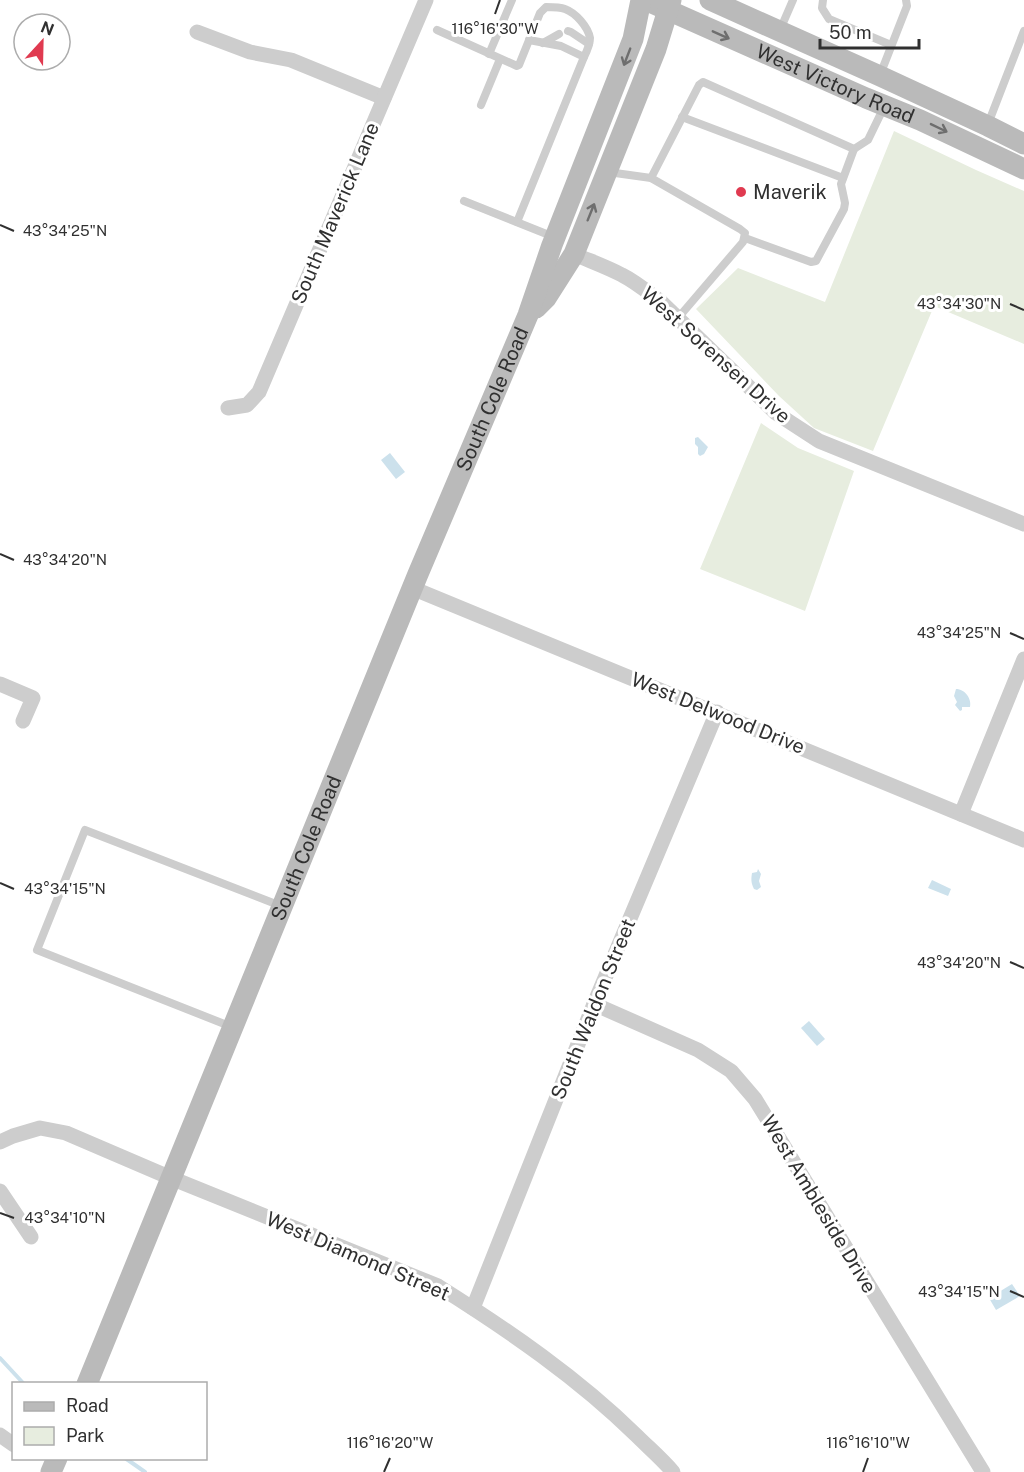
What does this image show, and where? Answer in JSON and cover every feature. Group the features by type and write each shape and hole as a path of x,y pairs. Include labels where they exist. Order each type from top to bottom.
{"main road":[{"name":"South Cole Road","path":"87,1382 412,588 528,315 555,238 633,39 641,0"},
{"name":"West Victory Road","path":"645,0 670,5 1024,169"},
{"name":"West Victory Road","path":"710,0 1024,144"},
{"name":"South Cole Road","path":"528,315 546,298 574,254 656,49 670,5"},
{"name":"South Cole Road","path":"569,203 565,224 574,254"}],"street":[{"name":"South Maverick Lane","path":"228,408 247,405 259,392 426,0"},
{"path":"197,32 250,52 291,60 384,98"},
{"name":"West Sorensen Drive","path":"574,254 624,276 661,302 776,413 819,441 1024,524"},
{"name":"West Delwood Drive","path":"412,588 1024,840"},
{"path":"961,814 1024,659"},
{"path":"0,684 33,698 23,721"},
{"name":"South Waldon Street","path":"473,1308 594,1004 717,712"},
{"name":"West Ambleside Drive","path":"594,1004 698,1050 731,1071 754,1099 983,1472"},
{"name":"West Diamond Street","path":"0,1142 40,1128 66,1133 438,1286 569,1376 620,1420 673,1472"},
{"path":"0,1191 31,1237"}],"lane":[{"path":"489,54 512,0"},
{"path":"780,31 793,0"},
{"path":"823,0 822,8 829,19 891,45"},
{"path":"880,76 907,6 906,0"},
{"path":"437,30 516,66 519,65 540,13 546,7 563,8 569,11 581,21 589,36 589,44 584,57 517,222"},
{"path":"568,31 589,44"},
{"path":"988,126 1024,31"},
{"path":"543,43 559,34"},
{"path":"529,40 561,46 584,57"},
{"path":"482,105 500,58"},
{"path":"651,178 699,85 703,82 854,149"},
{"path":"745,238 811,262 816,261 844,209 841,184 854,149 868,140 884,105"},
{"path":"682,117 843,178"},
{"path":"607,172 651,178 745,233 745,238 678,318"},
{"path":"464,201 555,238"},
{"path":"233,1027 37,950 85,830 282,906"}],"green space":[{"path":"894,131 1024,191 1024,344 934,306 873,451 814,428 779,396 696,309 738,268 825,302"},
{"path":"761,423 798,448 854,471 805,611 700,569"}],"water":[{"path":"698,437 708,447 700,456 695,444 695,438"},
{"path":"390,453 405,472 396,479 381,460"},
{"path":"956,689 967,695 970,707 962,707 960,711 955,705 957,702 954,696"},
{"path":"758,869 761,874 759,881 761,887 757,890 753,887 751,877 752,873 757,872"},
{"path":"932,880 951,889 948,896 928,888"},
{"path":"809,1021 825,1039 817,1046 801,1028"},
{"path":"1012,1284 1020,1296 996,1310 989,1298"}],"waterway":[{"path":"0,1358 22,1382"},
{"path":"128,1460 145,1472"}],"place":[{"name":"Maverik","path":"741,192"}]}
